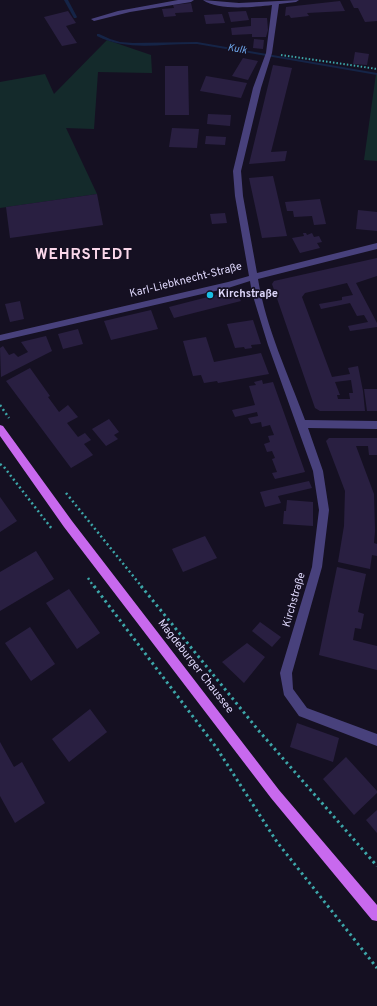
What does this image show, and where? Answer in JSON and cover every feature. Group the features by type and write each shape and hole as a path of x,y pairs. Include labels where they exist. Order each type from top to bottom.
{"main road":[{"name":"Magdeburger Chaussee","path":"0,429 68,524 275,794 377,915"}],"street":[{"path":"94,19 141,7 191,0"},
{"path":"206,0 215,3 232,5 296,0"},
{"name":"Kirchstraße","path":"276,2 268,56 257,88 237,171 238,196 256,293 272,345 318,471 324,510 317,567 286,673 288,691 303,712 377,740"},
{"name":"Karl-Liebknecht-Straße","path":"0,338 228,285 377,246"},
{"path":"302,424 377,425"}],"path":[{"path":"268,56 377,69"},
{"path":"0,405 13,423"},
{"path":"0,464 4,467 52,530"},
{"path":"64,491 259,731 377,866"},
{"path":"86,575 216,747 277,842 377,968"}],"green space":[{"path":"107,40 151,55 152,73 98,72 94,129 66,128 97,194 0,208 0,82 45,74 54,94"},
{"path":"377,74 377,161 364,160"}],"building":[{"path":"350,0 377,0 377,21 365,22 358,8 354,8"},
{"path":"340,1 345,11 307,13 309,16 291,18 289,15 285,16 286,7"},
{"path":"191,3 193,12 175,13 176,16 164,17 162,9 174,8 173,5"},
{"path":"68,11 76,23 66,26 77,43 62,46 44,17"},
{"path":"246,11 249,20 231,22 228,12"},
{"path":"222,14 225,23 206,24 204,15"},
{"path":"251,18 267,18 268,30 266,37 252,37 252,34 232,35 231,28 251,26"},
{"path":"254,39 264,40 263,49 253,48"},
{"path":"355,52 369,54 367,65 353,64"},
{"path":"243,58 258,61 248,80 232,76"},
{"path":"273,65 292,68 271,152 287,151 285,161 249,164"},
{"path":"165,66 188,66 189,115 165,115"},
{"path":"206,76 247,83 241,98 200,91"},
{"path":"208,114 231,115 230,126 207,124"},
{"path":"172,128 199,129 197,148 169,147"},
{"path":"206,136 226,137 225,145 205,144"},
{"path":"273,176 287,236 262,238 249,178"},
{"path":"97,194 103,225 10,238 6,207"},
{"path":"320,199 326,224 314,225 312,216 294,217 293,211 287,211 285,202"},
{"path":"358,210 377,212 377,231 356,229"},
{"path":"225,213 227,223 212,224 210,214"},
{"path":"303,233 306,233 307,235 312,233 314,237 319,236 322,242 317,243 320,248 300,253 292,238 304,236"},
{"path":"377,258 377,276 356,283 377,323 377,327 350,331 348,326 368,322 364,315 357,316 350,303 321,309 319,304 342,300 342,297 353,295 347,283 305,293 302,297 332,377 350,374 348,368 358,366 365,411 320,411 315,408 272,284 274,281","holes":["351,380 353,393 349,393 350,399 338,399 337,395 340,395 335,382"]},
{"path":"235,290 241,301 174,318 169,307"},
{"path":"20,301 24,319 10,322 5,304"},
{"path":"151,310 158,329 111,340 104,321"},
{"path":"253,320 261,344 251,345 252,348 235,348 227,324"},
{"path":"78,329 83,344 63,349 58,334"},
{"path":"46,336 52,351 1,377 0,348 3,346 9,355 14,353 18,357 28,352 21,342"},
{"path":"206,337 214,362 261,353 269,374 218,383 217,381 204,383 201,375 193,376 183,341"},
{"path":"30,368 50,396 48,397 59,412 68,405 78,417 67,423 78,437 85,433 91,440 84,444 93,455 71,468 6,381"},
{"path":"262,380 263,384 273,382 305,472 275,479 272,473 277,472 272,459 275,458 272,451 267,452 264,444 270,442 268,436 274,435 270,425 262,427 261,422 251,424 248,418 258,416 257,412 235,417 232,410 255,405 249,386 256,385 254,382"},
{"path":"364,389 377,389 377,411 367,411"},
{"path":"109,419 119,432 114,435 118,439 106,446 92,429"},
{"path":"329,438 377,438 377,455 369,455 368,446 356,446 374,494 374,543 377,544 377,556 372,555 370,569 338,562 344,526 345,491 326,441"},
{"path":"309,481 312,488 278,496 281,503 265,507 260,492"},
{"path":"0,497 17,521 0,532"},
{"path":"287,500 313,502 313,526 283,524"},
{"path":"205,536 217,558 183,572 172,549"},
{"path":"36,551 54,579 0,611 0,572"},
{"path":"337,567 366,574 358,612 364,614 361,629 355,628 353,640 377,646 377,670 319,655"},
{"path":"69,589 100,633 77,649 46,603"},
{"path":"260,622 281,637 272,647 252,631"},
{"path":"30,627 55,664 31,681 5,643"},
{"path":"247,643 265,657 244,683 222,662"},
{"path":"90,709 107,732 69,762 52,739"},
{"path":"297,723 339,738 333,762 290,747"},
{"path":"0,742 14,767 22,762 45,803 15,823 0,796"},
{"path":"346,757 377,791 377,793 354,815 323,779"},
{"path":"377,810 377,833 366,820"}],"waterway":[{"name":"Kulk","path":"66,0 75,17"},
{"name":"Kulk","path":"98,35 108,40 120,43 197,43 377,74"}],"place":[{"name":"Kirchstraße","path":"210,295"}],"district":[{"name":"WEHRSTEDT","path":"84,256"}]}
